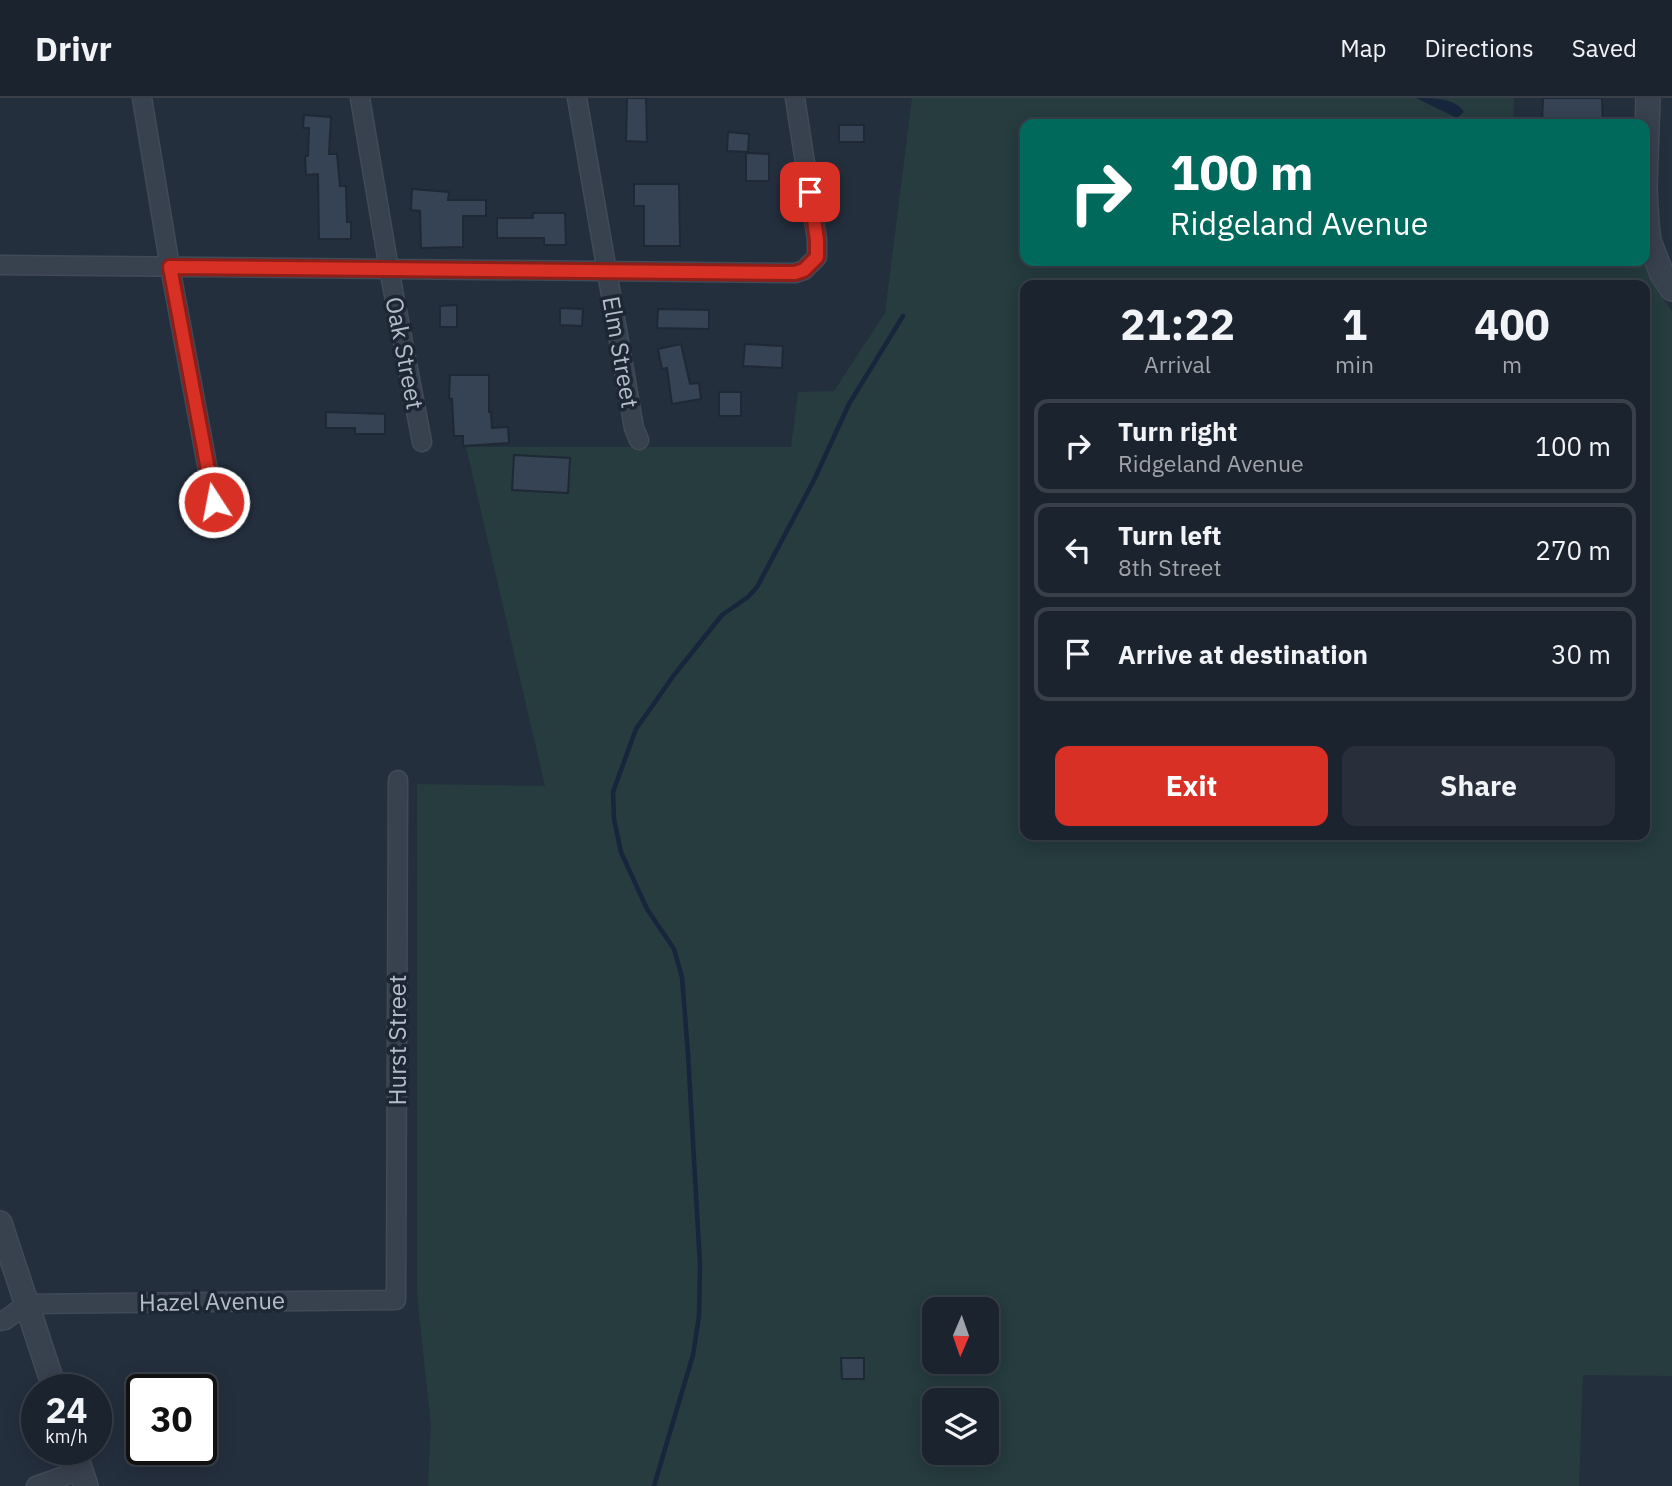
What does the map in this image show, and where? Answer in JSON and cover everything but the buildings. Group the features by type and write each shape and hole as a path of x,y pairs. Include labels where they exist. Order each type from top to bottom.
{"street":[{"path":"142,98 214,502"},
{"name":"Oak Street","path":"360,98 422,442"},
{"name":"Elm Street","path":"577,98 634,428 639,440"},
{"path":"0,265 795,273 804,270 817,257 817,240 795,98"},
{"path":"1647,119 1648,98"},
{"path":"1650,243 1662,274 1672,289"},
{"name":"Hurst Street","path":"396,1300 398,780"},
{"path":"0,1223 50,1374"},
{"name":"Hazel Avenue","path":"27,1304 396,1300"},
{"path":"0,1321 27,1304"},
{"path":"36,1486 80,1468"}],"green space":[{"path":"912,98 1514,98 1513,119 1020,119 1020,266 1650,265 1662,297 1672,311 1672,1376 1583,1375 1579,1486 428,1486 431,1425 417,1295 417,784 545,786 466,447 791,447 798,392 834,391 885,313"}],"water":[{"path":"1416,98 1450,101 1464,112 1457,118"}],"waterway":[{"path":"654,1486 693,1355 699,1316 700,1265 688,1054 682,977 674,949 647,909 621,852 614,819 613,792 636,729 674,675 722,615 748,597 757,587 814,480 849,404 903,316"}],"route":[{"path":"214,502 170,267 795,273 804,270 817,257 810,192"}]}
